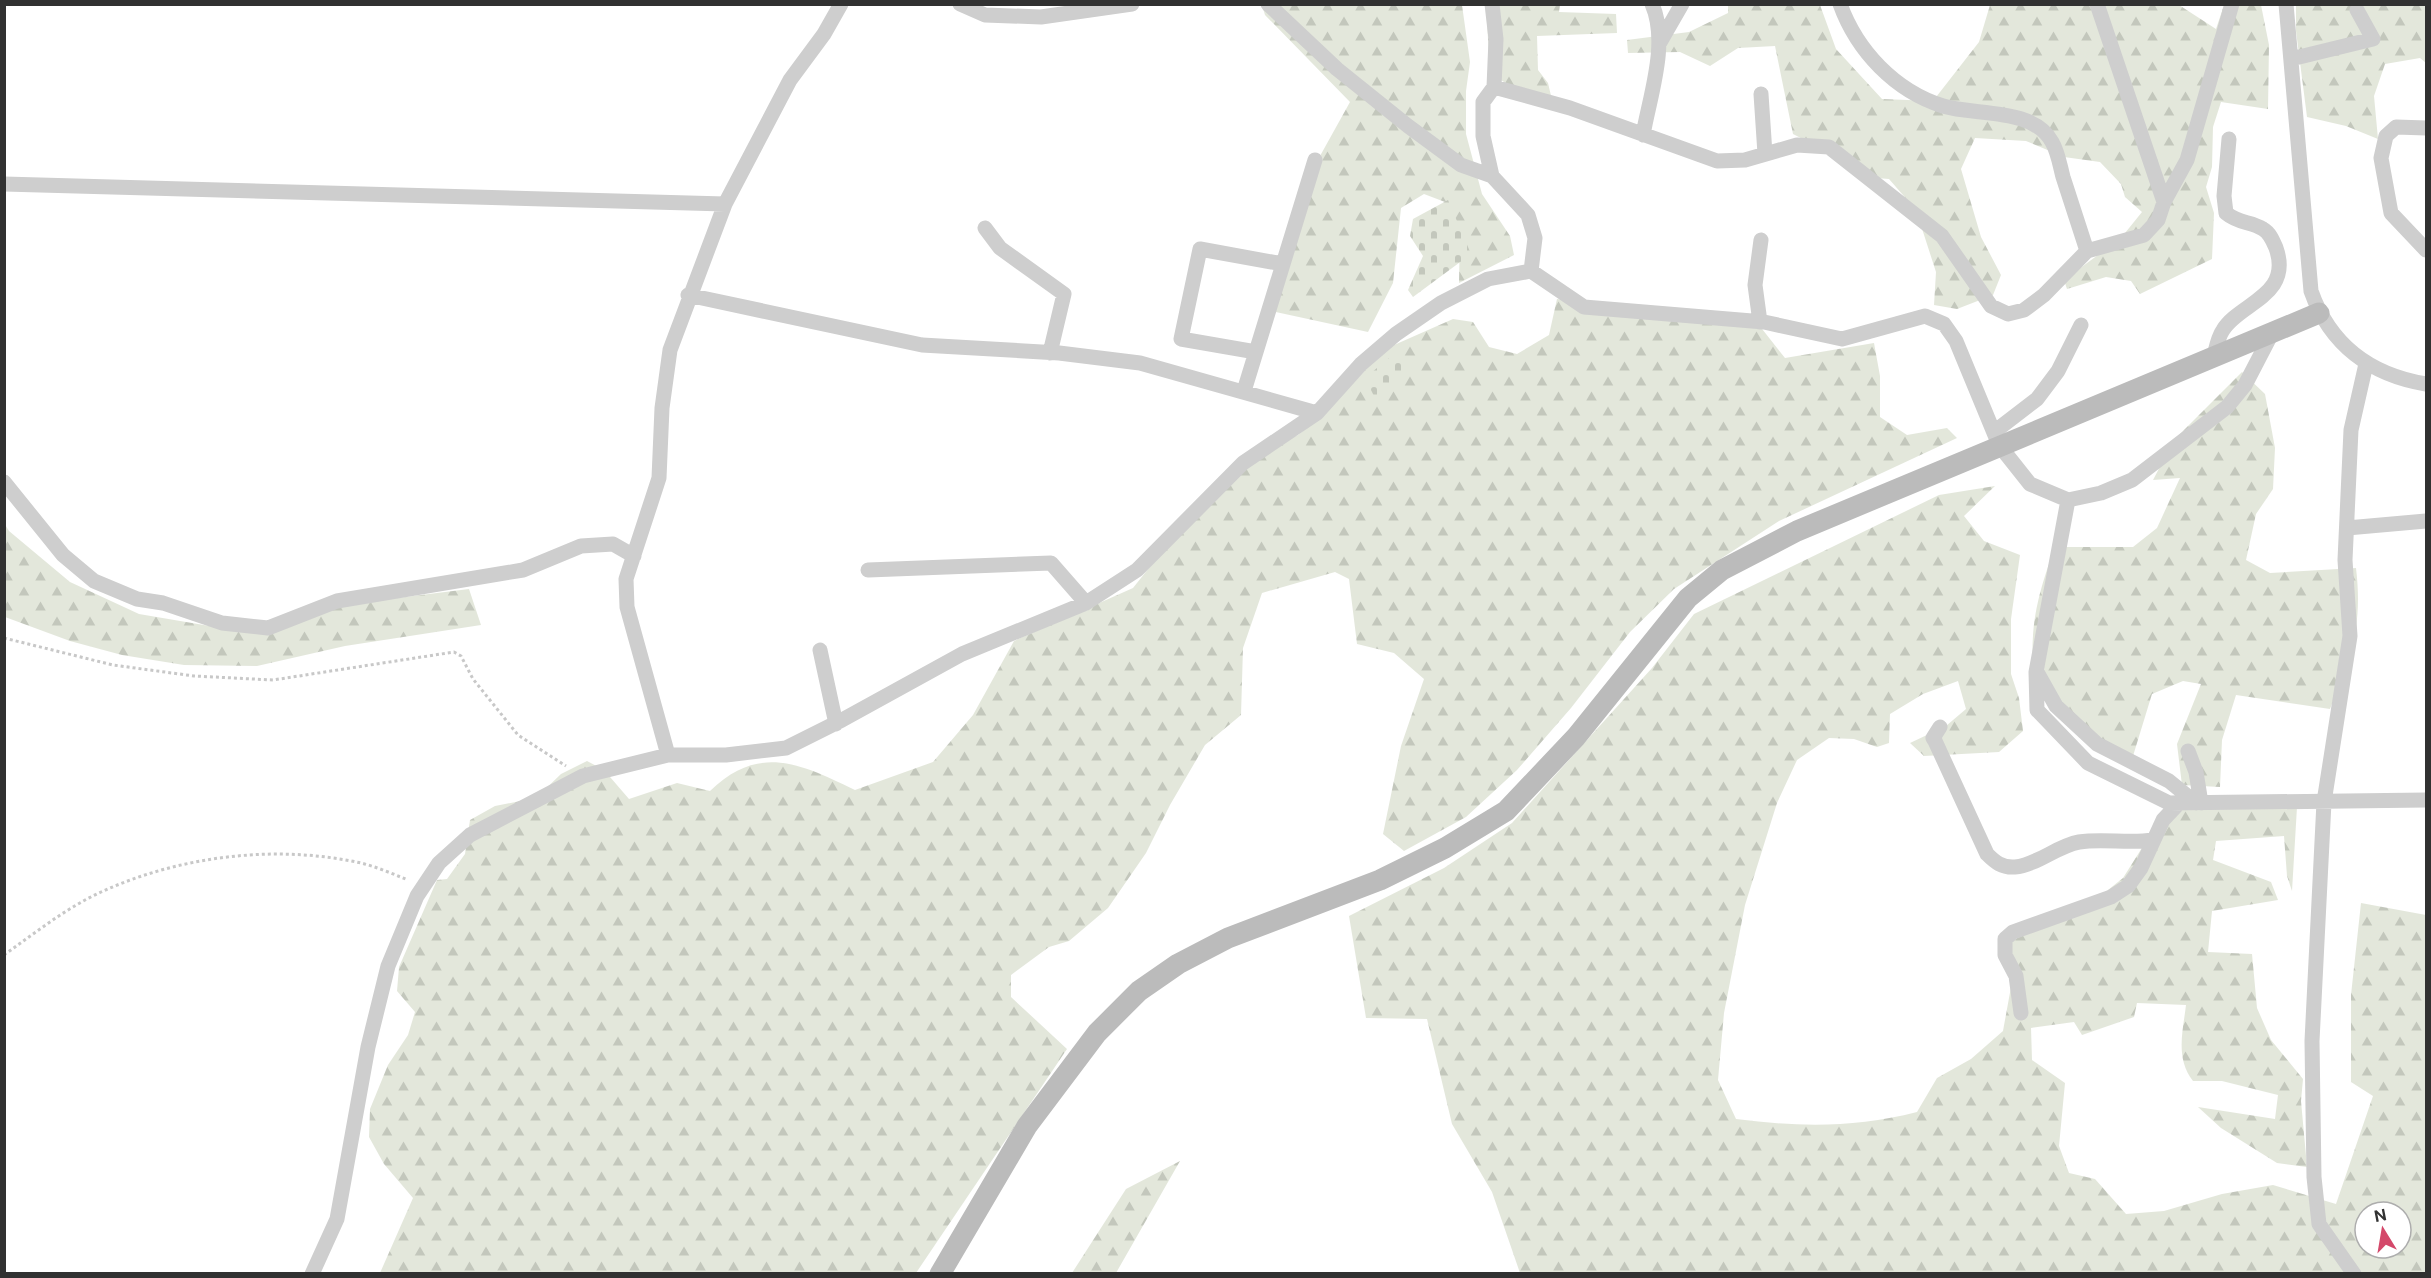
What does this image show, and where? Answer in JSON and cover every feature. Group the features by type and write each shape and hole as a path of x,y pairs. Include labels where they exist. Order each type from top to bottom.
{"street":[{"path":"668,755 627,606 626,579 659,478 662,408 670,350 688,295 725,204 790,80 824,34 841,4"},
{"path":"960,4 985,15 1041,17 1132,4"},
{"path":"1268,4 1337,69 1408,126 1461,165 1492,176 1528,215 1535,238 1531,271"},
{"path":"1492,4 1496,39 1494,87 1483,102 1483,136 1492,176"},
{"path":"1643,135 1659,44 1657,16 1652,4"},
{"path":"1659,44 1683,4"},
{"path":"1840,4 1847,22 1878,66 1907,91 1944,106 2015,117 2035,126 2052,141 2087,251"},
{"path":"2097,4 2164,202"},
{"path":"1494,87 1570,108 1717,161 1745,160 1797,145 1829,147 1942,236 1991,306 2008,314 2024,310 2044,296 2087,251 2144,236 2158,220 2164,202 2187,159 2232,4"},
{"path":"2286,4 2312,291 2319,314 2344,345 2366,364 2405,381 2427,384"},
{"path":"2291,59 2373,39 2357,10"},
{"path":"1761,94 1765,154"},
{"path":"2427,128 2396,127 2386,136 2381,158 2391,213 2427,250"},
{"path":"2214,356 2223,329 2269,291 2278,273 2278,254 2272,238 2264,229 2236,221 2226,213 2224,196 2229,139"},
{"path":"1244,391 1315,160"},
{"path":"4,184 725,204"},
{"path":"985,228 1000,248 1064,294 1050,353"},
{"path":"1760,322 1755,285 1761,240"},
{"path":"1256,351 1181,339 1200,249 1283,264"},
{"path":"312,1274 337,1219 368,1047 388,966 417,896 439,863 470,835 584,776 668,755 726,755 786,748 836,724 962,654 1086,603 1137,570 1243,463 1317,413 1361,364 1396,334 1441,303 1488,279 1531,271 1584,307 1760,322 1842,339 1925,316 1944,324 1956,341 1997,439 2030,484 2068,500 2102,493 2132,480 2227,406 2245,385 2272,333"},
{"path":"688,295 922,345 1050,353 1140,363 1317,413"},
{"path":"940,1274 1027,1126 1097,1034 1139,991 1178,964 1228,938 1380,880 1445,848 1506,811 1576,737 1688,598 1722,570 1797,531 1997,439 2319,314"},
{"path":"1997,439 2037,399 2058,371 2081,325"},
{"path":"2354,1274 2319,1224 2314,1177 2312,1041 2324,802 2350,636 2345,560 2351,430 2366,364"},
{"path":"4,482 63,555 94,580 137,599 163,603 222,623 268,628 337,601 523,570 581,546 613,544 634,556"},
{"path":"2068,500 2036,672 2037,710 2088,763 2169,803 2427,800"},
{"path":"2346,528 2427,521"},
{"path":"868,570 1051,563 1086,603"},
{"path":"819,650 836,724"},
{"path":"2036,672 2056,706 2097,744 2169,781 2198,803"},
{"path":"1940,727 1935,741 1987,854 1999,865 2016,867 2077,842 2102,840 2134,843 2153,840"},
{"path":"2188,751 2196,772 2198,803"},
{"path":"2021,1012 2016,976 2005,955 2005,939 2013,932 2111,897 2128,886 2142,868 2163,820 2178,803"}],"path":[{"path":"4,638 113,665 194,676 273,680 454,652 461,656 473,679 518,735 584,776"},
{"path":"4,955 63,914 100,893 158,871 225,858 289,852 313,855 362,863 424,885"}],"green space":[{"path":"1262,5 1462,5 1470,62 1466,91 1466,134 1482,194 1510,236 1514,255 1459,283 1460,230 1445,202 1424,194 1401,208 1393,283 1368,332 1266,310 1320,156 1350,102 1265,15"},
{"path":"1486,5 1560,5 1559,12 1616,14 1617,33 1537,36 1538,70 1548,83 1552,100 1515,89 1490,73"},
{"path":"1728,5 1820,5 1836,49 1882,99 1933,101 1979,42 1990,5 2179,5 2216,29 2224,5 2261,5 2269,45 2268,109 2221,102 2213,127 2212,167 2206,187 2214,213 2212,259 2140,294 2131,281 2106,277 2067,289 2064,280 2121,238 2142,212 2125,197 2121,184 2100,162 2064,157 2026,141 1975,138 1961,169 1981,237 2001,275 1993,295 1957,309 1934,305 1936,272 1916,210 1889,179 1864,177 1826,151 1793,134 1775,46 1738,48 1710,66 1680,52 1628,53 1627,40 1689,32 1728,13"},
{"path":"2296,5 2426,5 2426,63 2420,58 2385,64 2374,96 2378,139 2346,126 2307,117 2296,31"},
{"path":"1448,200 1471,254 1413,297 1408,290 1423,256 1410,236 1413,219"},
{"path":"1557,299 1755,320 1785,358 1874,343 1880,376 1880,417 1907,435 1947,428 1957,438 1779,521 1674,589 1630,632 1571,708 1517,770 1466,817 1404,851 1383,834 1401,746 1424,679 1394,653 1357,644 1349,579 1335,572 1262,593 1243,648 1241,715 1205,745 1170,805 1146,853 1108,908 1069,941 1049,947 1011,975 1011,997 1067,1049 916,1273 380,1273 413,1198 384,1164 369,1137 370,1109 388,1065 408,1035 415,1012 397,991 399,967 437,880 447,879 465,854 470,820 495,806 536,798 561,774 587,761 604,770 629,799 677,783 710,791 728,776 746,767 763,763 798,766 855,790 933,762 973,715 1014,641 1133,588 1232,464 1298,435 1323,415 1385,349 1453,319 1473,322 1489,347 1517,354 1549,335"},
{"path":"1401,356 1408,368 1375,398 1365,378 1389,358"},
{"path":"2242,372 2265,394 2275,448 2273,489 2256,514 2246,560 2270,573 2356,568 2358,607 2354,640 2330,709 2236,695 2222,740 2220,787 2182,785 2177,744 2201,684 2183,681 2152,694 2133,756 2109,746 2034,685 2033,630 2043,583 2055,547 2133,547 2157,528 2180,478 2153,480 2174,440"},
{"path":"1995,486 1964,516 1984,541 2020,555 2011,619 2011,674 2019,698 2023,731 1999,752 1924,756 1910,743 1946,726 1966,709 1958,681 1923,694 1890,714 1889,743 1877,747 1854,739 1829,738 1797,760 1777,803 1745,905 1724,1013 1718,1080 1736,1119 1804,1125 1871,1121 1917,1112 1937,1078 1971,1059 2003,1031 2011,987 2007,942 2078,914 2123,878 2152,832 2187,805 2297,807 2292,891 2287,876 2284,836 2216,841 2213,860 2271,882 2278,900 2212,911 2208,952 2252,954 2257,1008 2271,1040 2303,1079 2301,1101 2307,1167 2277,1163 2221,1128 2198,1107 2275,1119 2278,1095 2222,1081 2193,1081 2187,1072 2182,1054 2186,1005 2137,1003 2134,1017 2082,1035 2074,1022 2031,1028 2032,1060 2065,1083 2059,1146 2069,1173 2095,1179 2126,1214 2164,1211 2222,1194 2273,1185 2336,1204 2373,1096 2351,1082 2351,995 2361,903 2426,915 2426,1273 1520,1273 1492,1192 1452,1124 1427,1019 1366,1018 1349,916 1444,868 1512,823 1652,668 1694,614 1939,495"},
{"path":"4,523 9,531 70,582 139,614 239,631 357,603 469,589 481,625 345,646 257,666 184,665 122,655 70,641 5,617"},
{"path":"1180,1161 1116,1273 1072,1273 1126,1189"}]}
